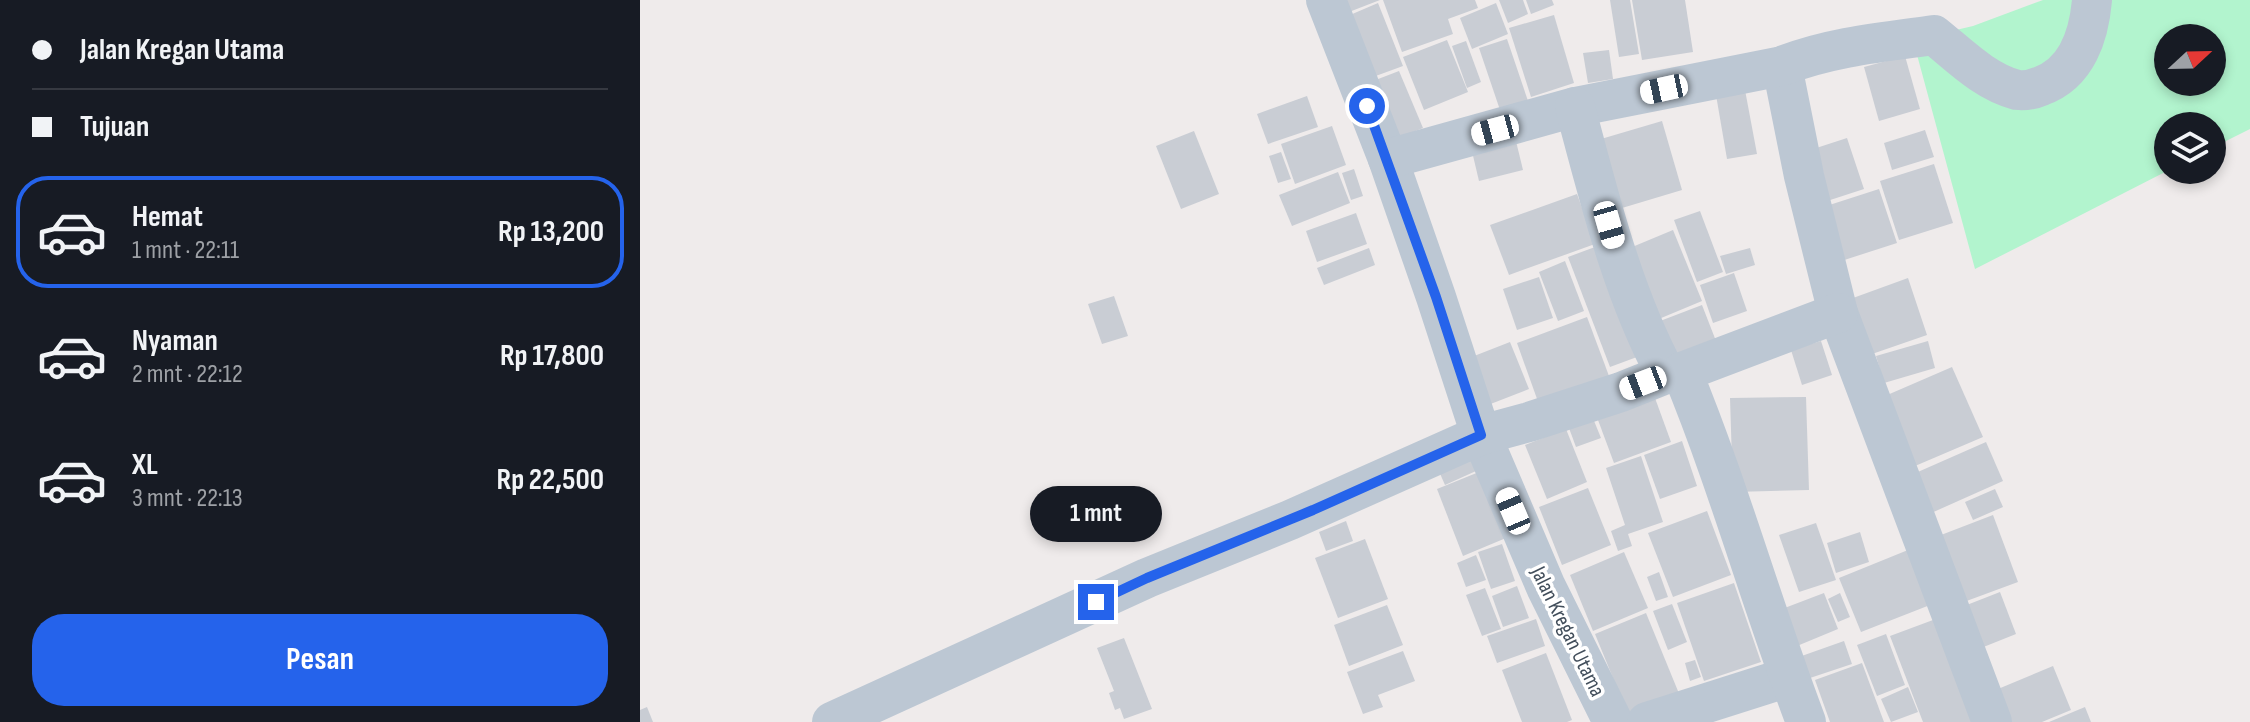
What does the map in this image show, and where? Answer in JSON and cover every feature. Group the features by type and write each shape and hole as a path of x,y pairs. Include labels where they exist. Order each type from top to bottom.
{"street":[{"name":"Jalan Kregan Utama","path":"1326,0 1388,159 1481,435 1546,587 1613,722"},
{"path":"1388,159 1575,107 1782,66 1839,49 1934,35 1989,78 2019,90 2033,89 2058,78 2069,68 2084,39 2092,0"},
{"path":"1782,66 1804,176 1838,313 1992,722"},
{"path":"832,722 1147,578 1303,514 1481,435 1621,392 1666,374 1647,339 1634,305 1575,107"},
{"path":"1806,722 1708,438 1682,372 1838,313"},
{"path":"1647,722 1789,677"}],"green space":[{"path":"2043,0 2250,0 2250,129 2226,141 2226,112 2154,112 2154,178 1975,269 1913,40 1973,26"}],"building":[{"path":"1344,0 1380,0 1349,12"},
{"path":"1383,0 1475,0 1478,8 1448,19 1453,34 1402,52"},
{"path":"1499,0 1523,0 1528,14 1508,23"},
{"path":"1526,0 1552,0 1554,5 1531,14"},
{"path":"1610,0 1630,0 1639,54 1619,57"},
{"path":"1632,0 1685,0 1693,52 1642,60"},
{"path":"1378,3 1403,66 1373,77 1350,15"},
{"path":"1496,3 1508,34 1472,49 1460,18"},
{"path":"1554,15 1574,83 1531,97 1509,28"},
{"path":"1507,39 1528,101 1500,110 1479,48"},
{"path":"1447,40 1468,92 1424,110 1403,57"},
{"path":"1466,41 1481,82 1467,88 1452,46"},
{"path":"1609,50 1613,79 1588,83 1583,53"},
{"path":"1905,56 1920,109 1879,121 1864,67"},
{"path":"1399,71 1423,128 1396,139 1373,81"},
{"path":"1745,90 1757,154 1727,159 1716,95"},
{"path":"1307,96 1318,127 1268,144 1257,114"},
{"path":"1662,121 1682,190 1622,208 1601,139"},
{"path":"1332,126 1346,165 1295,184 1281,144"},
{"path":"1925,130 1934,157 1892,170 1884,143"},
{"path":"1194,131 1219,194 1181,209 1156,146"},
{"path":"1514,133 1523,170 1479,181 1470,143"},
{"path":"1847,138 1864,189 1821,203 1804,152"},
{"path":"1281,152 1291,179 1278,183 1269,156"},
{"path":"1934,164 1953,223 1899,240 1880,181"},
{"path":"1354,169 1363,196 1351,200 1342,173"},
{"path":"1338,172 1350,203 1292,226 1279,195"},
{"path":"1879,189 1897,243 1835,263 1817,209"},
{"path":"1577,194 1595,244 1509,275 1490,225"},
{"path":"1700,211 1723,272 1697,282 1674,220"},
{"path":"1356,213 1367,244 1317,262 1306,231"},
{"path":"1673,230 1702,301 1654,321 1625,250"},
{"path":"1595,247 1637,357 1610,367 1568,257"},
{"path":"1369,248 1375,265 1324,285 1317,268"},
{"path":"1750,248 1755,265 1726,274 1720,256"},
{"path":"1565,261 1584,311 1558,321 1539,272"},
{"path":"1734,273 1747,311 1713,323 1700,285"},
{"path":"1539,277 1553,318 1517,330 1503,289"},
{"path":"1908,278 1927,335 1872,354 1853,298"},
{"path":"1114,296 1128,336 1102,344 1088,304"},
{"path":"1702,305 1716,341 1661,363 1647,326"},
{"path":"1587,317 1612,384 1541,410 1517,343"},
{"path":"1821,341 1832,375 1802,385 1791,350"},
{"path":"1928,341 1935,368 1884,383 1876,356"},
{"path":"1510,342 1529,389 1488,405 1469,358"},
{"path":"1952,367 1983,437 1908,469 1878,399"},
{"path":"1806,397 1809,490 1733,492 1730,398"},
{"path":"1655,398 1671,442 1614,463 1598,420"},
{"path":"1590,411 1601,438 1576,447 1566,420"},
{"path":"1566,429 1587,482 1547,499 1525,445"},
{"path":"1682,441 1697,486 1660,499 1644,455"},
{"path":"1986,442 2003,481 1929,514 1911,475"},
{"path":"1465,447 1476,471 1445,485 1434,460"},
{"path":"1641,456 1663,522 1628,534 1632,546 1618,551 1611,531 1625,525 1606,468"},
{"path":"1479,472 1506,538 1463,556 1437,489"},
{"path":"1588,488 1611,545 1562,565 1539,507"},
{"path":"1995,489 2003,507 1973,520 1965,502"},
{"path":"1707,511 1731,575 1673,597 1648,533"},
{"path":"1993,515 2018,582 1953,606 1928,540"},
{"path":"1346,521 1353,541 1326,551 1319,532"},
{"path":"1816,523 1836,580 1799,592 1779,535"},
{"path":"1860,532 1869,562 1836,573 1827,543"},
{"path":"1365,539 1388,599 1338,618 1315,558"},
{"path":"1502,544 1515,581 1491,589 1478,552"},
{"path":"1908,550 1930,605 1861,632 1839,578"},
{"path":"1624,552 1648,608 1593,631 1570,575"},
{"path":"1476,555 1486,580 1466,587 1457,563"},
{"path":"1659,572 1668,597 1656,601 1647,577"},
{"path":"1734,583 1761,662 1704,681 1677,603"},
{"path":"1517,586 1529,618 1503,627 1492,596"},
{"path":"1485,588 1501,629 1482,636 1466,595"},
{"path":"2000,592 2016,634 1971,652 1954,610"},
{"path":"1824,593 1838,629 1797,646 1782,609"},
{"path":"1840,593 1850,617 1838,622 1828,599"},
{"path":"1672,604 1687,642 1668,650 1653,611"},
{"path":"1387,605 1403,645 1349,666 1334,625"},
{"path":"1646,613 1680,696 1629,717 1595,634"},
{"path":"1536,619 1545,646 1497,663 1487,636"},
{"path":"1933,620 1972,722 1923,722 1890,636"},
{"path":"1886,634 1905,685 1877,696 1857,645"},
{"path":"1124,638 1152,709 1124,719 1120,708 1115,710 1109,693 1114,691 1097,648"},
{"path":"1844,641 1852,664 1804,680 1796,658"},
{"path":"1403,651 1415,681 1378,695 1383,707 1363,714 1347,672"},
{"path":"1546,653 1572,720 1522,722 1502,670"},
{"path":"1695,660 1701,677 1690,681 1685,663"},
{"path":"1862,663 1884,722 1830,722 1815,680"},
{"path":"2053,666 2071,710 2042,722 2011,722 1998,689"},
{"path":"1908,687 1918,712 1891,722 1881,699"},
{"path":"647,707 653,722 640,722 640,710"},
{"path":"2085,707 2091,722 2049,722"}],"route":[{"path":"1096,602 1481,435 1436,297 1367,106"}]}
